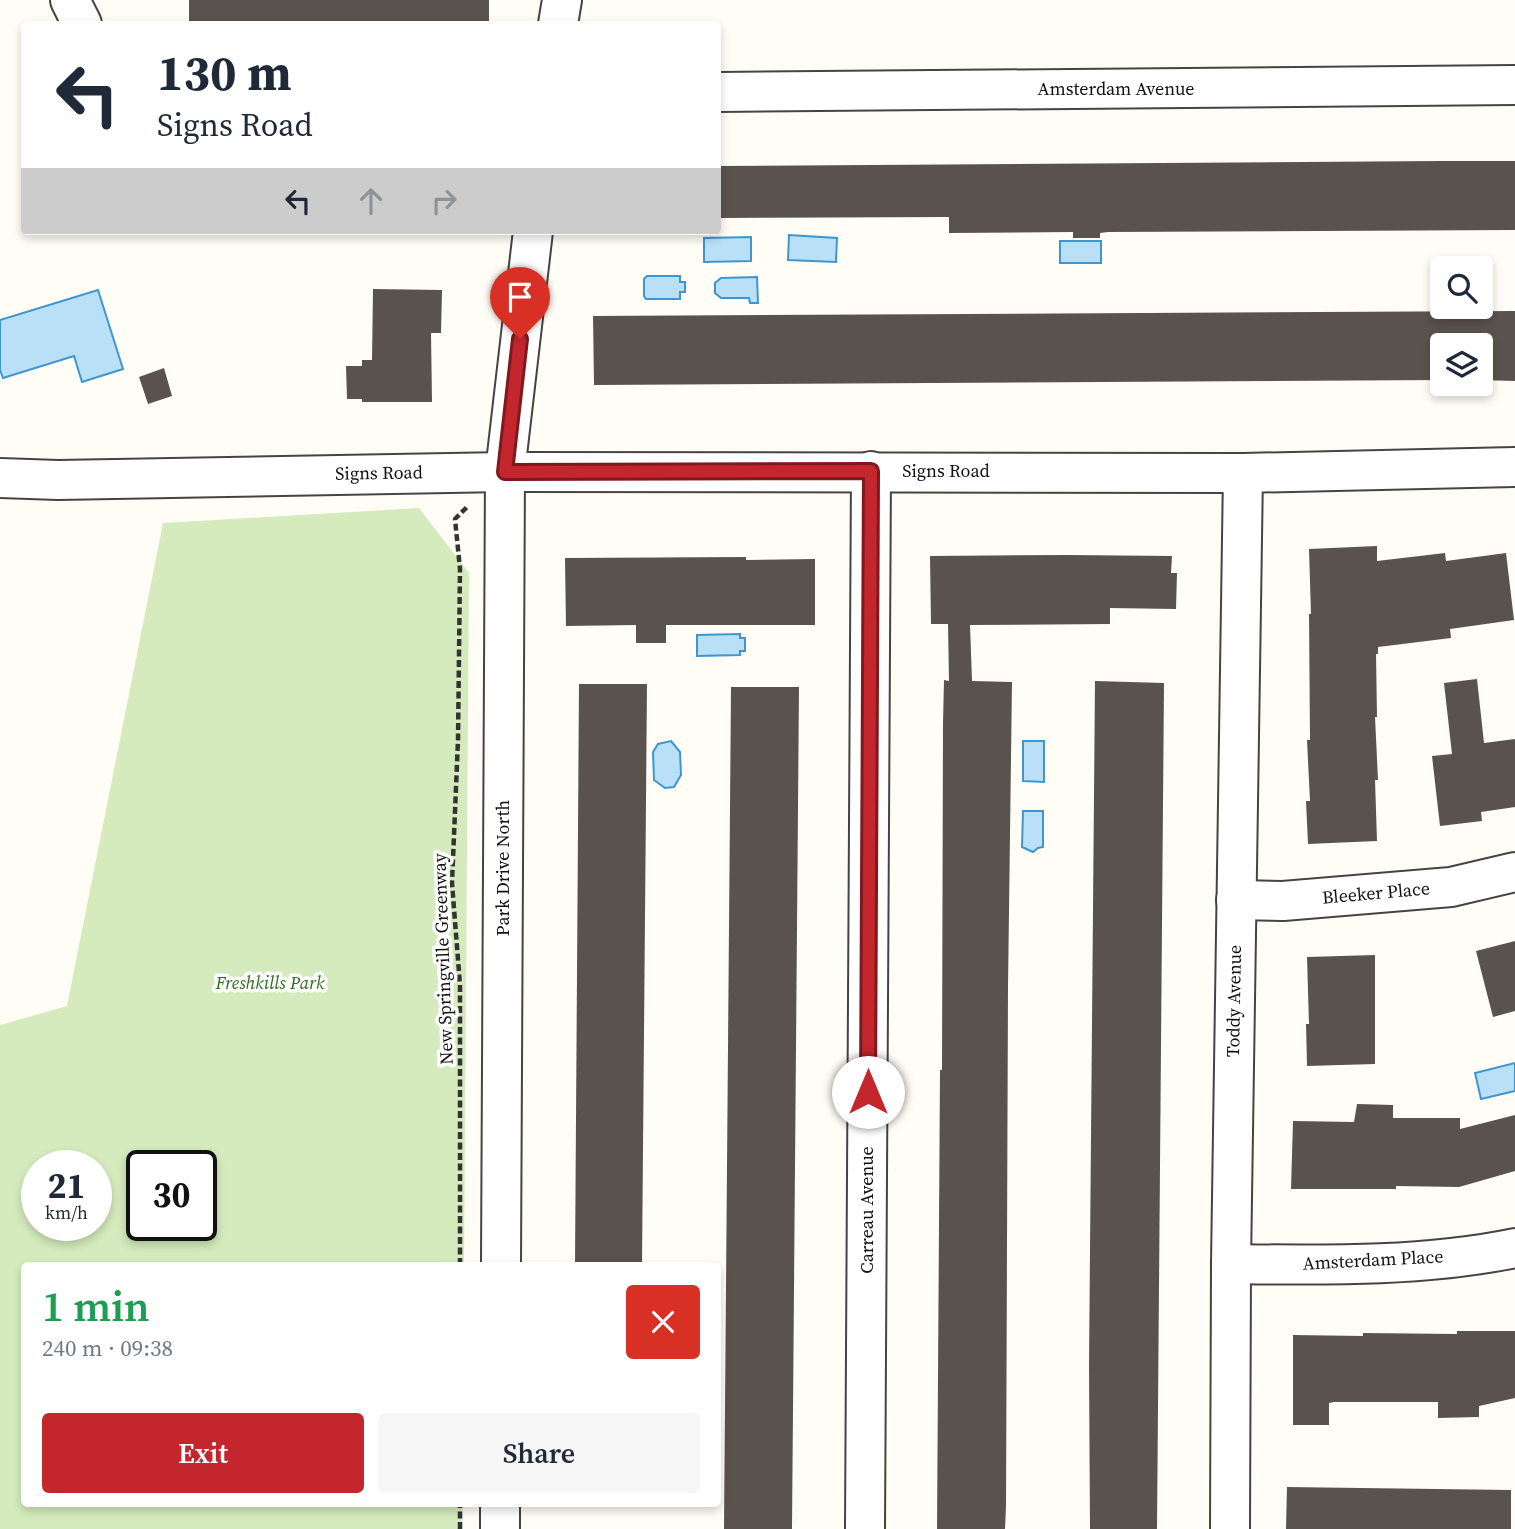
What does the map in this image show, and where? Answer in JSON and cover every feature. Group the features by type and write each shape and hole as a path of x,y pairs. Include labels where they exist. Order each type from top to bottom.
{"street":[{"path":"70,0 80,21"},
{"path":"558,21 562,0"},
{"name":"Amsterdam Avenue","path":"721,92 1515,85"},
{"name":"Park Drive North","path":"501,1262 505,472 533,235"},
{"name":"Signs Road","path":"0,478 58,480 505,472 1243,473 1515,467"},
{"name":"Carreau Avenue","path":"865,1529 871,471"},
{"name":"Toddy Avenue","path":"1230,1529 1231,1264 1243,473"},
{"name":"Bleeker Place","path":"1236,900 1283,901 1451,887 1515,872"},
{"name":"Amsterdam Place","path":"1231,1264 1402,1262 1515,1248"},
{"path":"500,1507 500,1529"}],"path":[{"name":"New Springville Greenway","path":"455,519 460,569 458,740 452,883 460,985 460,1262"},
{"path":"460,1507 460,1529"}],"green space":[{"name":"Freshkills Park","path":"419,508 469,573 464,1262 21,1262 21,1507 463,1507 462,1529 0,1529 0,1025 67,1006 163,523"}],"water":[{"path":"789,235 837,238 836,262 788,260"},
{"path":"751,237 751,261 704,262 704,238"},
{"path":"1060,241 1101,241 1101,263 1060,263"},
{"path":"647,276 680,276 680,282 685,282 685,292 680,292 680,299 646,299 644,279"},
{"path":"757,277 758,303 750,303 749,298 721,298 715,293 715,283 721,278"},
{"path":"98,290 123,369 82,382 74,356 3,378 0,370 0,320"},
{"path":"740,634 740,638 745,638 745,651 740,651 740,655 697,656 697,635"},
{"path":"671,741 680,752 681,775 674,787 665,788 654,780 653,752 658,744"},
{"path":"1023,741 1044,741 1044,782 1023,781"},
{"path":"1023,811 1043,811 1043,847 1033,852 1022,847"},
{"path":"1515,1063 1515,1091 1481,1099 1475,1073"}],"building":[{"path":"189,0 489,0 489,21 189,21"},
{"path":"1515,161 1515,230 1108,232 1100,233 1100,238 1073,238 1073,232 949,233 949,217 721,218 721,166"},
{"path":"373,289 442,290 441,333 431,333 432,402 362,402 362,399 347,399 346,366 362,366 362,360 372,360"},
{"path":"1430,311 1430,319 1493,319 1493,311 1515,311 1515,381 1493,380 1493,333 1430,333 1430,380 594,385 593,316"},
{"path":"164,368 172,396 148,404 139,377"},
{"path":"1377,546 1377,561 1445,553 1446,561 1506,553 1514,620 1450,629 1451,638 1378,647 1375,717 1377,841 1308,844 1306,801 1310,801 1307,740 1310,740 1311,614 1309,549"},
{"path":"930,556 1172,556 1171,573 1177,573 1176,609 1110,608 1110,624 970,625 972,681 1012,682 1006,1506 1005,1529 937,1529 943,723 944,680 949,681 948,624 931,624"},
{"path":"746,557 746,560 815,559 815,625 666,625 666,643 636,643 636,625 566,626 565,558"},
{"path":"1477,679 1484,743 1515,739 1515,807 1481,812 1482,821 1440,826 1432,756 1452,754 1444,683"},
{"path":"1095,681 1164,683 1157,1529 1090,1529"},
{"path":"579,684 647,684 642,1262 575,1262"},
{"path":"731,687 799,687 792,1529 724,1529"},
{"path":"1515,941 1515,1011 1493,1017 1476,951"},
{"path":"1375,955 1375,1064 1307,1066 1307,957"},
{"path":"1357,1104 1393,1105 1393,1118 1460,1118 1460,1129 1515,1115 1515,1171 1459,1187 1291,1189 1293,1121 1354,1122"},
{"path":"1457,1331 1515,1331 1515,1398 1479,1406 1479,1417 1438,1418 1438,1402 1334,1402 1329,1403 1329,1425 1293,1425 1293,1335 1457,1334"},
{"path":"1287,1487 1511,1490 1511,1529 1286,1529"}],"route":[{"path":"520,339 505,472 871,471 868,1092"}]}
